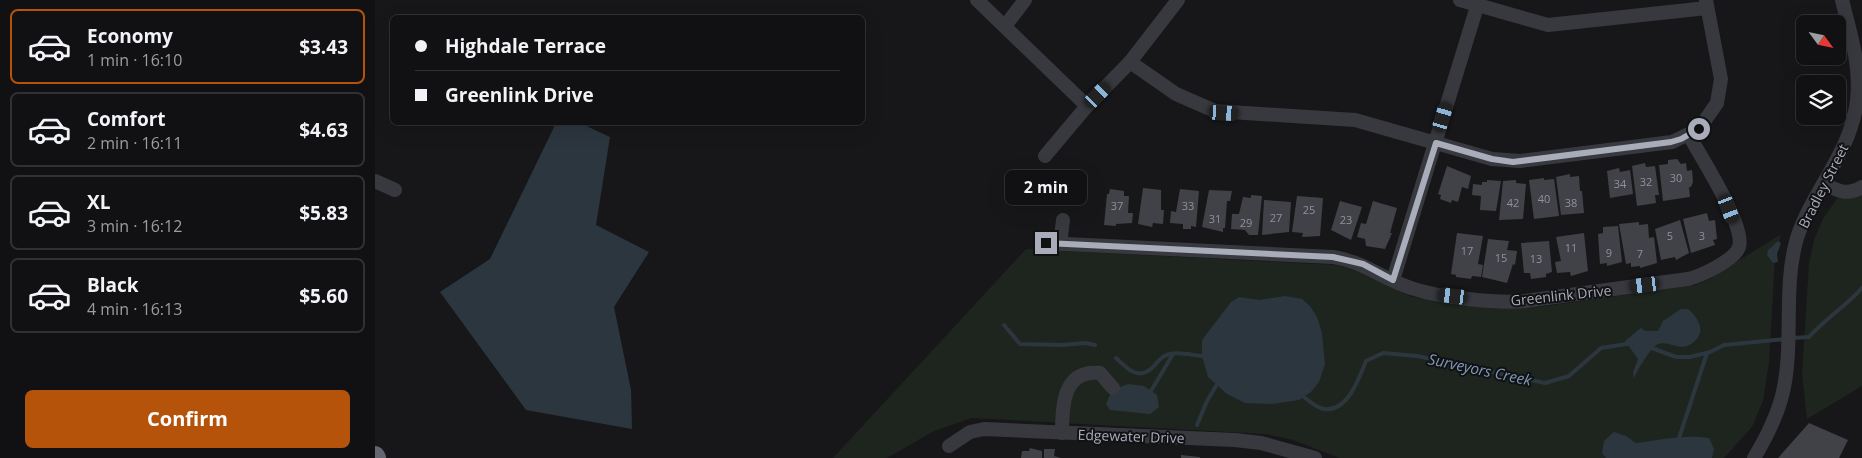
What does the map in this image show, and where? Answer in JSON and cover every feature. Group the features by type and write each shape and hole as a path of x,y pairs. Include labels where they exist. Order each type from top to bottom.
{"street":[{"path":"977,0 1087,106"},
{"path":"1005,26 1025,0"},
{"path":"1045,156 1087,106 1130,62 1178,0"},
{"path":"1130,62 1176,94 1215,111 1355,120 1492,159 1513,162 1671,142 1689,135 1709,117 1720,96 1720,68 1707,4 1548,25 1478,3 1460,0"},
{"name":"Bradley Street","path":"1754,458 1770,430 1779,408 1784,384 1791,266 1797,239 1811,206 1825,184 1845,145 1859,100 1854,46 1842,0"},
{"path":"1393,280 1478,3"},
{"name":"Greenlink Drive","path":"1063,220 1053,243 1333,257 1363,264 1411,289 1509,302 1688,280 1701,275 1732,256 1738,249 1740,241 1724,195 1689,135"},
{"path":"375,181 395,190"},
{"path":"1825,184 1837,191 1848,194 1862,187"},
{"path":"1062,433 1063,407 1068,389 1077,378 1099,368 1113,388"},
{"name":"Edgewater Drive","path":"949,446 970,432 978,430 1235,440 1289,454 1315,458"}],"shaded area":[{"path":"555,125 584,125 610,137 596,225 649,252 614,307 631,390 632,429 526,410 440,292 490,259"},
{"path":"1862,183 1862,386 1807,419 1802,373 1809,264 1814,240 1823,219 1844,188"},
{"path":"1781,234 1775,258 1769,363 1763,401 1752,427 1724,458 1340,458 1293,440 1266,434 972,418 934,431 887,458 833,458 1026,249 1337,265 1360,272 1412,297 1497,309 1539,307 1696,285 1708,280"},
{"path":"1778,241 1781,243 1777,254 1778,262 1773,263 1767,255 1768,250"},
{"path":"1285,296 1302,299 1310,306 1317,317 1322,333 1325,364 1319,382 1311,392 1299,400 1272,404 1245,403 1227,394 1208,377 1202,356 1202,340 1231,302 1239,297 1259,300"},
{"path":"1681,309 1688,309 1696,317 1700,326 1699,336 1691,344 1683,347 1666,343 1658,344 1644,360 1634,379 1633,372 1638,359 1625,341 1641,328 1645,331 1658,331 1663,321"},
{"path":"1128,384 1144,386 1157,395 1159,407 1150,414 1110,410 1106,404 1112,390"},
{"path":"1614,432 1626,436 1636,443 1682,437 1709,438 1714,449 1712,458 1606,458 1602,453 1604,441"}],"building":[{"path":"1677,159 1681,164 1686,163 1687,171 1692,170 1693,182 1691,187 1689,187 1690,197 1663,201 1659,165 1668,164 1668,160"},
{"path":"1645,163 1646,167 1655,166 1659,195 1655,195 1656,203 1637,206 1632,166"},
{"path":"1447,166 1471,176 1468,189 1462,187 1458,202 1452,200 1451,203 1440,199 1441,195 1438,194"},
{"path":"1619,168 1620,172 1630,170 1633,194 1610,198 1607,171"},
{"path":"1570,174 1570,177 1579,176 1584,213 1561,215 1556,177"},
{"path":"1544,178 1544,180 1554,179 1559,216 1534,219 1529,180"},
{"path":"1487,180 1501,181 1496,211 1480,210 1481,196 1472,195 1473,184 1482,185 1482,182 1487,182"},
{"path":"1516,180 1516,183 1526,184 1523,219 1499,220 1503,181"},
{"path":"1143,188 1161,190 1161,210 1164,210 1163,224 1153,223 1152,227 1138,224"},
{"path":"1110,189 1124,191 1124,196 1129,196 1128,213 1133,213 1132,223 1116,224 1116,226 1104,225 1107,194 1109,194"},
{"path":"1180,189 1199,191 1196,227 1191,226 1191,229 1183,229 1183,224 1170,223 1171,211 1176,212"},
{"path":"1209,190 1232,191 1230,201 1227,201 1223,232 1202,227"},
{"path":"1251,195 1262,196 1258,235 1249,235 1245,230 1231,229 1232,214 1239,214 1243,197 1251,198"},
{"path":"1297,196 1323,198 1320,236 1302,237 1303,233 1292,232"},
{"path":"1264,200 1291,202 1289,232 1262,235"},
{"path":"1340,201 1362,207 1351,240 1331,230"},
{"path":"1373,201 1397,208 1390,233 1392,233 1385,249 1366,246 1365,239 1357,237 1361,223 1366,224"},
{"path":"1707,213 1709,221 1715,220 1717,239 1713,240 1715,245 1691,253 1683,219"},
{"path":"1680,220 1689,253 1676,260 1675,257 1661,260 1655,229"},
{"path":"1639,222 1639,225 1648,224 1649,238 1654,237 1657,263 1640,268 1640,266 1631,267 1631,263 1626,264 1619,224"},
{"path":"1618,226 1622,262 1607,266 1607,263 1600,264 1598,234 1603,233 1603,227"},
{"path":"1457,233 1483,236 1478,264 1483,265 1481,277 1472,276 1471,279 1456,277 1456,275 1451,274"},
{"path":"1584,233 1588,271 1571,276 1570,272 1557,273 1555,262 1561,261 1556,237"},
{"path":"1488,239 1509,241 1507,250 1517,251 1515,265 1513,264 1507,283 1482,277"},
{"path":"1549,241 1552,272 1546,274 1546,277 1531,279 1530,273 1524,273 1521,243"},
{"path":"1809,423 1848,440 1839,458 1778,458"},
{"path":"1030,448 1042,451 1042,458 1021,458 1022,451 1029,451"},
{"path":"1044,449 1055,449 1054,456 1061,458 1044,458"},
{"path":"1181,455 1200,457 1200,458 1181,458"}],"waterway":[{"name":"Surveyors Creek","path":"1792,338 1809,337 1862,288"},
{"path":"1004,325 1020,344 1062,345 1086,343 1095,345"},
{"name":"Surveyors Creek","path":"1649,347 1676,357 1690,357 1710,352 1724,345 1785,339"},
{"name":"Surveyors Creek","path":"1304,397 1316,406 1324,409 1340,405 1346,400 1356,384 1366,361 1383,353 1417,356 1545,383 1569,376 1601,348 1633,343"},
{"path":"1679,438 1707,353"},
{"path":"1151,391 1173,354"},
{"path":"1116,358 1133,372 1142,373 1147,372 1167,355 1202,356"},
{"path":"1197,425 1207,401 1216,386"}],"route":[{"path":"1046,243 1343,258 1363,264 1393,280 1436,143 1500,161 1513,162 1671,142 1699,129"}]}
